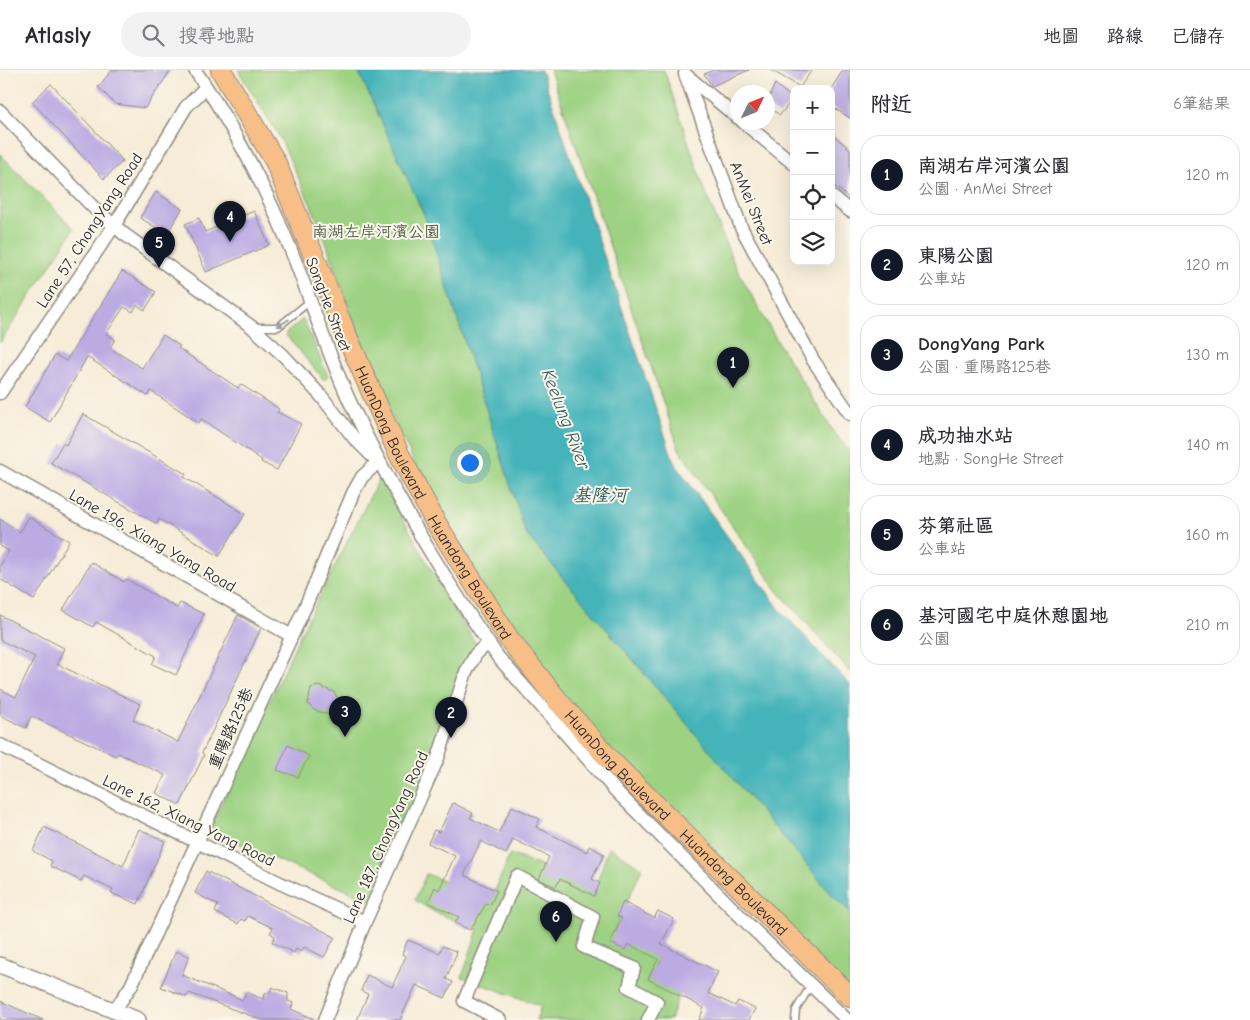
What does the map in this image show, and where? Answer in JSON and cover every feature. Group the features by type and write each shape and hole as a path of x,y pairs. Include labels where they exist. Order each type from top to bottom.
{"highway":[{"name":"Huandong Boulevard","path":"222,70 276,161 345,332 399,454 436,524 509,639 559,702 613,763 850,995"}],"street":[{"name":"SongHe Street","path":"195,70 236,133 272,205 309,302 378,462 436,564 488,643 498,657 615,790 847,1020"},
{"path":"685,72 730,111"},
{"name":"AnMei Street","path":"685,72 741,227 814,360 850,414"},
{"name":"Lane 57, ChongYang Road","path":"0,393 114,226 186,107 206,87"},
{"path":"0,111 114,226 252,328 284,356 322,397 354,438 378,462"},
{"path":"753,130 790,161"},
{"path":"835,199 850,211"},
{"name":"重陽路125巷","path":"114,1010 131,986 290,635 306,605 353,493 362,477 378,462"},
{"name":"Lane 196, Xiang Yang Road","path":"0,471 290,635"},
{"name":"Lane 187, ChongYang Road","path":"325,1020 365,922 438,758 466,672 476,654 488,643"},
{"name":"Lane 162, Xiang Yang Road","path":"0,745 365,922"},
{"path":"500,1020 464,1001 517,876 593,917 584,947 634,968 629,987 657,1002 648,1020"},
{"path":"0,964 138,1020"}],"lane":[{"path":"252,328 278,327 309,302"},
{"path":"795,1020 796,1010 811,985"}],"green space":[{"name":"南湖左岸河濱公園","path":"238,70 358,70 425,217 526,534 833,896 850,912 850,991 638,783 509,628 431,498 375,380 319,223 280,138"},
{"path":"550,70 664,70 704,188 734,264 780,346 833,431 850,452 850,672 777,590 679,449"},
{"path":"0,154 74,229 0,343"},
{"path":"303,319 328,376 324,380 285,334"},
{"path":"380,477 444,593 476,644 373,902 209,830 303,629"},
{"path":"609,847 642,868 614,932 660,952 651,975 681,988 670,1020 536,1020 541,1006 462,977 478,929 434,912 415,900 426,874 492,898 510,854 595,888"}],"water":[{"name":"基隆河","path":"358,70 541,70 674,462 781,611 850,685 850,912 833,896 526,534 425,217"}],"building":[{"path":"112,70 171,70 145,108 115,104 98,87"},
{"path":"714,70 749,70 712,86 704,74"},
{"path":"771,70 812,70 801,85 797,85"},
{"path":"843,70 850,70 850,118 835,109 834,85"},
{"path":"51,84 123,161 104,179 32,102"},
{"path":"775,85 790,96 790,103 780,115 775,112"},
{"path":"835,136 850,149 850,199 835,186"},
{"path":"156,192 182,209 167,234 140,218"},
{"path":"254,211 269,245 206,272 185,224 199,218 205,232"},
{"path":"122,271 156,292 145,310 137,305 133,312 124,307 106,334 115,339 110,348 142,368 163,335 180,346 178,348 238,388 240,384 279,409 277,412 301,424 277,470 261,462 262,460 201,419 199,423 151,391 148,396 87,357 50,422 25,407 55,355 66,361"},
{"path":"83,414 186,474 184,477 245,514 219,556 159,519 157,524 51,463 63,443 66,445"},
{"path":"29,517 69,541 34,600 0,579 0,566 9,551 0,546 0,519 20,532"},
{"path":"91,562 124,582 126,579 177,608 180,603 204,614 176,675 152,664 156,656 96,622 93,627 63,610"},
{"path":"0,615 64,648 57,664 140,704 133,720 178,742 238,615 261,628 202,753 204,755 180,805 156,793 165,775 118,753 116,756 31,716 26,728 0,715 0,689 16,697 35,657 0,640"},
{"path":"318,686 334,692 339,701 336,710 330,715 314,710 308,704 311,688"},
{"path":"288,745 309,756 298,777 277,770"},
{"path":"453,803 473,813 470,818 499,832 512,806 540,819 536,827 587,852 589,846 604,854 592,879 600,883 594,896 560,879 556,887 539,879 549,857 513,839 506,854 481,841 464,875 497,891 490,905 486,904 470,930 455,923 459,917 428,902 435,887 439,890 455,856 428,843 434,830 439,832"},
{"path":"44,827 123,866 139,829 165,841 138,904 111,893 113,890 84,876 81,881 50,866 52,861 33,851"},
{"path":"206,871 335,937 324,957 304,947 301,952 296,949 294,953 272,942 275,936 270,933 273,928 248,916 245,921 241,919 238,924 215,912 218,905 195,893"},
{"path":"623,902 654,918 658,911 674,919 661,944 718,972 708,993 735,1006 738,1001 755,1009 749,1020 699,1020 704,1008 648,979 658,959 628,944 625,950 610,943 622,918 617,916"},
{"path":"408,940 439,953 443,946 457,952 446,979 453,982 445,998 416,985 400,1020 357,1020 368,994 361,991 367,975 392,987 406,956 402,954"},
{"path":"176,951 189,956 182,975 243,1000 246,992 263,999 266,992 269,994 272,987 288,993 288,1001 293,1003 291,1009 316,1020 262,1020 189,993 187,997 161,987"},
{"path":"0,1001 43,1020 0,1020"}],"place":[{"name":"成功抽水站","path":"230,242"},
{"name":"芬第社區","path":"159,268"},
{"name":"南湖右岸河濱公園","path":"733,388"},
{"name":"DongYang Park","path":"345,737"},
{"name":"東陽公園","path":"451,738"},
{"name":"基河國宅中庭休憩園地","path":"556,942"}],"water label":[{"name":"Keelung River","path":"566,419"}]}
